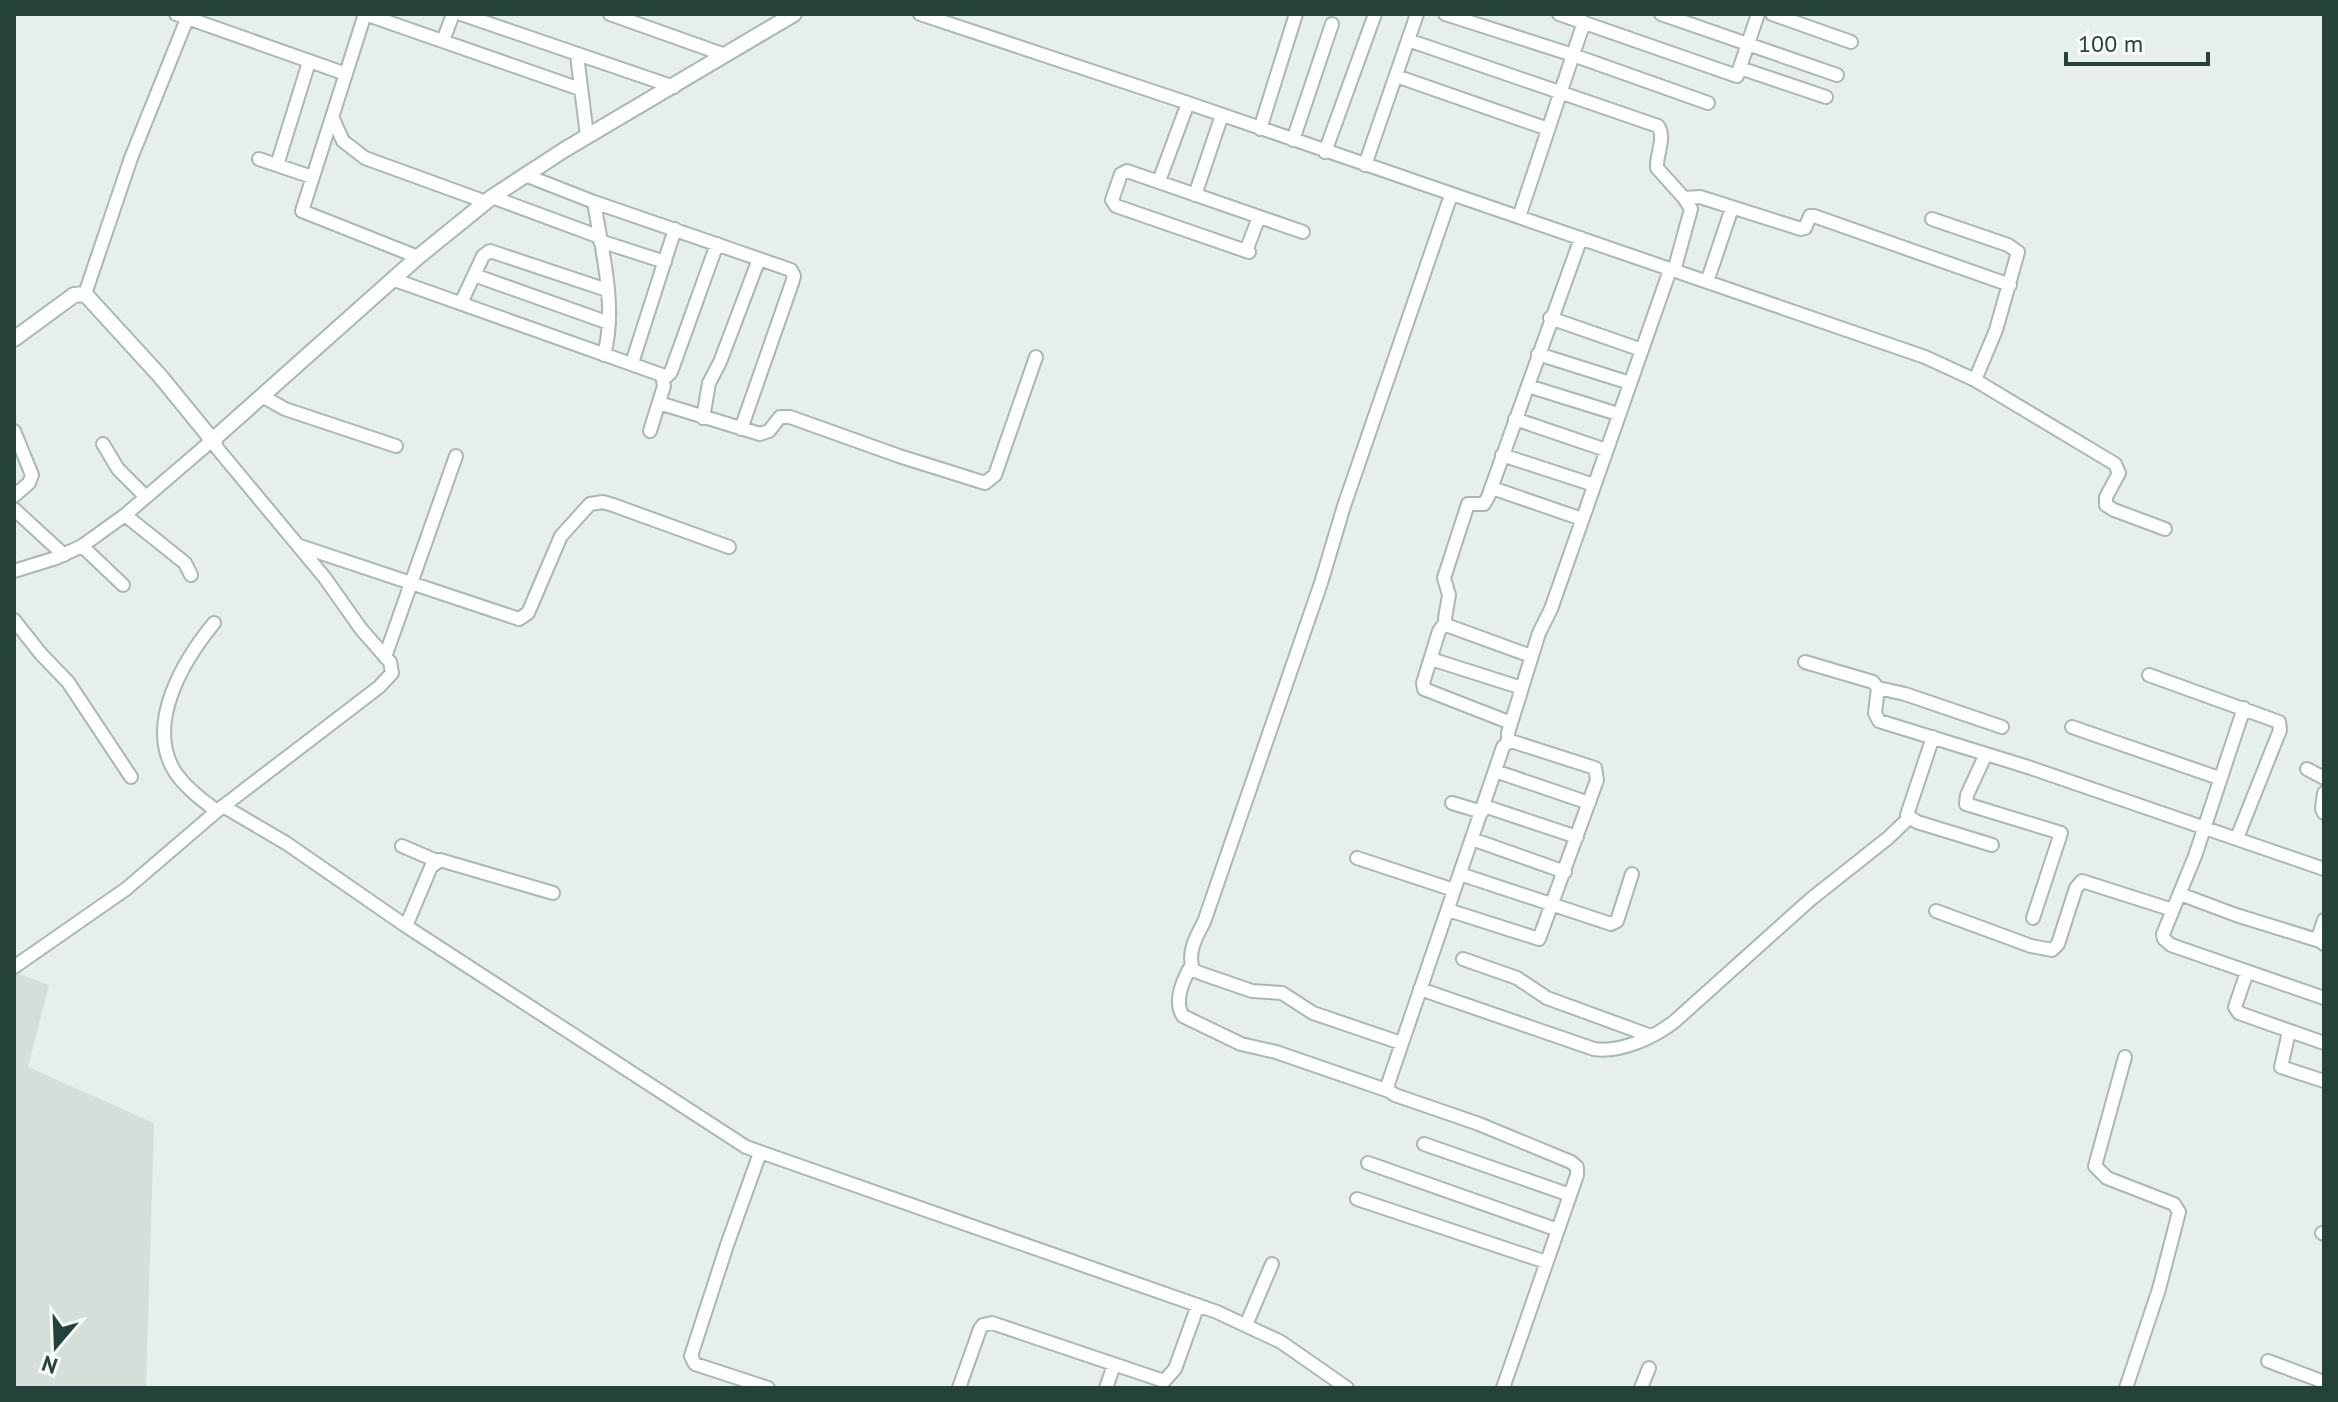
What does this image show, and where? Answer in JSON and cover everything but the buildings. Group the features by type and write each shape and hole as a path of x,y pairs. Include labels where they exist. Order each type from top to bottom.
{"street":[{"path":"418,257 304,214 302,206 365,14 580,89"},
{"path":"443,41 453,14"},
{"path":"461,14 674,87"},
{"path":"610,14 725,55"},
{"path":"14,571 82,546 125,515 392,279 489,200 587,136 794,14"},
{"path":"920,14 1925,357 1975,380 2115,464 2118,477 2107,494 2106,505 2165,529"},
{"path":"1260,129 1296,14"},
{"path":"1325,152 1375,14"},
{"path":"1365,165 1417,14"},
{"path":"1445,14 1708,103"},
{"path":"1559,14 1737,76 1826,97"},
{"path":"1661,14 1837,75"},
{"path":"1737,76 1758,14"},
{"path":"1772,14 1851,42"},
{"path":"85,294 184,15 346,74"},
{"path":"1519,217 1584,22"},
{"path":"1293,140 1332,24"},
{"path":"1389,1091 1388,1084 1401,1043 1503,747 1508,742 1531,656 1551,609 1691,215 1689,204 1657,168 1656,158 1662,135 1658,126 1408,40"},
{"path":"577,55 587,136"},
{"path":"277,165 309,62"},
{"path":"1396,76 1548,129"},
{"path":"1159,181 1188,103"},
{"path":"1195,195 1222,115"},
{"path":"333,119 343,141 365,158 665,262"},
{"path":"259,159 312,177"},
{"path":"1259,217 1248,251 1113,204 1124,171 1159,181 1303,232"},
{"path":"525,175 793,273 794,279 741,429"},
{"path":"1451,195 1275,718 1204,922 1194,940 1191,966 1178,1000 1178,1009 1183,1016 1241,1044 1276,1052 1389,1091 1571,1162 1577,1170 1570,1195 1503,1388"},
{"path":"1684,198 1700,197 1801,229 1805,228 1810,216 1816,216 2010,285"},
{"path":"594,202 607,290 609,323 604,355"},
{"path":"1707,282 1732,208"},
{"path":"1932,219 2016,249 2018,257 1996,330 1975,380"},
{"path":"632,363 675,229"},
{"path":"1511,723 1426,691 1423,683 1439,631 1445,623 1449,595 1444,584 1445,573 1463,518 1468,504 1486,503 1581,238"},
{"path":"650,431 664,379 671,372 717,244"},
{"path":"461,303 484,253 492,251 607,290"},
{"path":"703,418 709,383 759,259"},
{"path":"474,275 609,323"},
{"path":"392,279 655,371 664,379"},
{"path":"14,339 74,295 85,294"},
{"path":"14,967 126,889 220,808 379,687 392,673 392,666 325,578 217,448 213,438 85,294"},
{"path":"1550,318 1642,350"},
{"path":"1538,354 1630,383"},
{"path":"659,403 763,433 769,431 780,417 787,416 985,483 995,475 1036,357"},
{"path":"1528,386 1618,414"},
{"path":"262,396 285,409 396,446"},
{"path":"1515,419 1606,450"},
{"path":"14,431 32,475 29,483 14,496"},
{"path":"103,444 118,469 146,497"},
{"path":"1502,455 1594,485"},
{"path":"385,657 456,456"},
{"path":"1492,488 1582,519"},
{"path":"297,545 522,618 528,613 558,539 593,502 613,505 729,547"},
{"path":"14,509 64,555"},
{"path":"125,515 185,563 191,575"},
{"path":"82,546 123,585"},
{"path":"14,620 68,682 131,777"},
{"path":"214,623 184,668 163,728 165,746 175,771 195,794 286,843 406,926 692,1114 760,1153 1198,1305 1281,1342 1347,1388"},
{"path":"1445,623 1531,656"},
{"path":"1431,659 1522,688"},
{"path":"1805,662 2002,727"},
{"path":"2149,675 2276,719 2281,726 2237,838"},
{"path":"1878,688 1875,713 1879,721 1986,754 2324,869"},
{"path":"2244,708 2180,894 2163,934 2167,942 2324,998"},
{"path":"2072,727 2219,778"},
{"path":"1909,818 1907,811 1933,737"},
{"path":"1448,910 1536,939 1542,936 1553,906 1597,780 1595,768 1508,742"},
{"path":"1986,754 1967,795 1966,804 2061,833 2033,918"},
{"path":"2307,769 2324,778"},
{"path":"1495,771 1589,803"},
{"path":"2324,793 2324,813"},
{"path":"1452,803 1577,837"},
{"path":"1909,818 1992,845"},
{"path":"1420,989 1594,1049 1613,1049 1651,1036 1675,1021 1811,899 1909,818"},
{"path":"1472,839 1565,872"},
{"path":"402,846 437,861 553,893"},
{"path":"1357,858 1454,890"},
{"path":"406,926 431,867 437,861"},
{"path":"1460,874 1609,923 1616,923 1632,874"},
{"path":"1936,911 2031,946 2052,950 2058,944 2076,888 2082,881 2173,910"},
{"path":"2180,894 2322,942"},
{"path":"2322,942 2319,935 2324,920"},
{"path":"1463,959 1517,978 1547,998 1651,1036"},
{"path":"1191,966 1196,972 1245,989 1282,993 1313,1013 1401,1043"},
{"path":"2247,972 2236,1002 2237,1011 2324,1043"},
{"path":"2289,1032 2281,1067 2324,1081"},
{"path":"2125,1057 2095,1166 2101,1175 2174,1204 2179,1212 2159,1289 2126,1388"},
{"path":"1424,1144 1570,1195"},
{"path":"760,1153 691,1356 695,1364 768,1388"},
{"path":"1368,1163 1558,1230"},
{"path":"1357,1199 1546,1262"},
{"path":"1246,1325 1272,1264"},
{"path":"959,1388 980,1329 987,1323 1158,1380 1169,1378 1198,1305"},
{"path":"2268,1361 2324,1382"},
{"path":"1106,1388 1114,1365"},
{"path":"1641,1388 1649,1368"}],"shaded area":[{"path":"14,972 49,985 28,1067 154,1123 146,1388 14,1388"}]}
